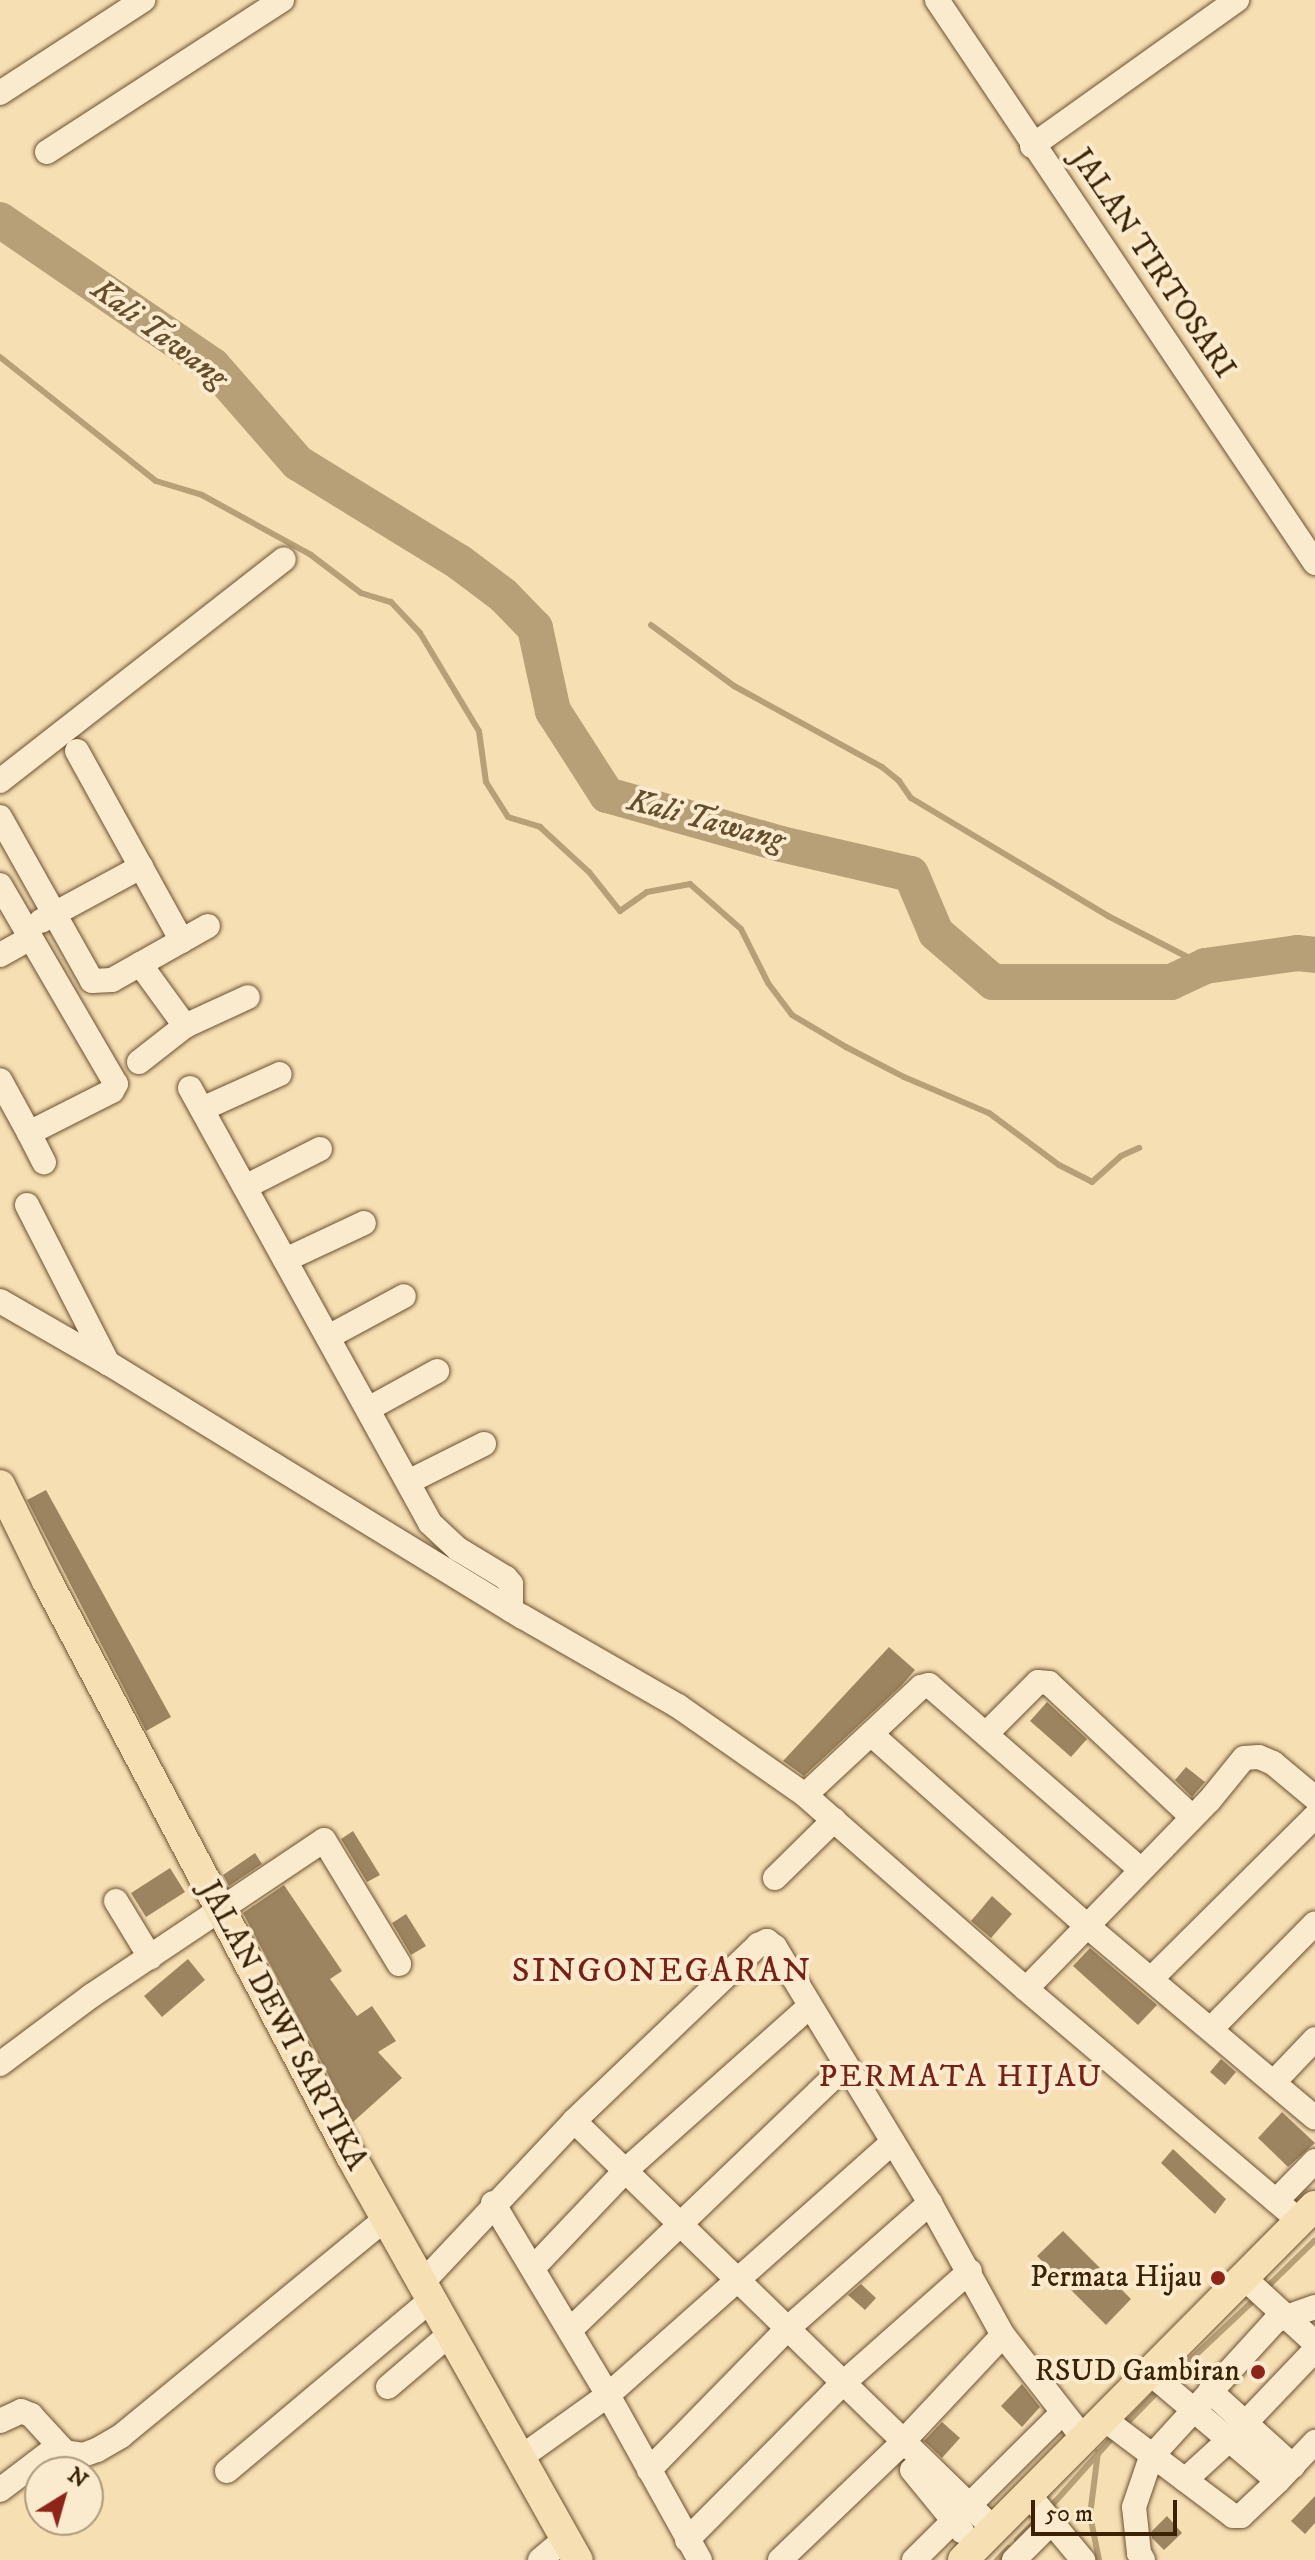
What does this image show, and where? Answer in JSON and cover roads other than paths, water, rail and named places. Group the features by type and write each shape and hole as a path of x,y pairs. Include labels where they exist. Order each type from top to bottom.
{"main road":[{"name":"JALAN DEWI SARTIKA","path":"0,1485 220,1910 385,2219 572,2549"},
{"path":"979,2545 1094,2429 1163,2384 1256,2287 1307,2213"}],"street":[{"path":"0,93 143,0"},
{"path":"47,152 282,0"},
{"name":"JALAN TIRTOSARI","path":"937,0 1032,146 1315,563"},
{"path":"1032,146 1237,0"},
{"path":"0,781 284,559"},
{"path":"77,751 182,941"},
{"path":"0,817 92,981 112,980 208,926"},
{"path":"0,955 56,913 141,867"},
{"path":"0,885 116,1084 112,1091 29,1133"},
{"path":"140,964 185,1026"},
{"path":"139,1062 185,1026 248,997"},
{"path":"280,1074 196,1099 430,1523 458,1549 506,1578 511,1584 511,1610"},
{"path":"0,1080 44,1162"},
{"path":"245,1187 320,1149"},
{"path":"27,1205 108,1363"},
{"path":"285,1260 364,1223"},
{"path":"328,1337 404,1296"},
{"path":"0,1301 108,1363 511,1610 678,1706 805,1795 1026,1989 1276,2201 1307,2213"},
{"path":"368,1409 437,1371"},
{"path":"408,1482 484,1444"},
{"path":"987,1733 1038,1682 1049,1683 1192,1817"},
{"path":"805,1795 924,1685 935,1688 1140,1869"},
{"path":"871,1734 1086,1925 1315,2118"},
{"path":"1026,1989 1192,1817 1244,1758 1259,1757 1273,1763 1315,1798"},
{"path":"1152,1978 1315,1816"},
{"path":"775,1878 834,1820"},
{"path":"0,2064 150,1957 324,1840 399,1964"},
{"path":"116,1901 150,1957"},
{"path":"1211,2029 1315,1923"},
{"path":"227,2471 426,2291 493,2203 574,2121 762,1942 775,1947 970,2271 1003,2335 1061,2414 1151,2457 1223,2512 1237,2517 1315,2442"},
{"path":"533,2268 626,2170 809,2007"},
{"path":"1274,2082 1315,2039"},
{"path":"570,2330 845,2066"},
{"path":"574,2121 737,2278 896,2442 960,2514 979,2545"},
{"path":"520,2458 608,2395 893,2142"},
{"path":"1276,2201 1315,2161"},
{"path":"493,2203 608,2395 693,2550 841,2385 970,2271"},
{"path":"649,2470 787,2329 930,2203"},
{"path":"0,2421 21,2411 31,2415 58,2446 73,2455 83,2455 121,2436 385,2219"},
{"path":"1256,2287 1315,2343"},
{"path":"1143,2560 1136,2540 1134,2507 1151,2457 1275,2321 1315,2307"},
{"path":"388,2387 450,2334"},
{"path":"780,2560 1003,2335"},
{"path":"1185,2480 1315,2350"},
{"path":"1163,2384 1196,2411 1238,2430"},
{"path":"1210,2391 1238,2430 1285,2473"},
{"path":"914,2560 1061,2414"},
{"path":"0,2490 58,2446"},
{"path":"1029,2495 1083,2560"},
{"path":"1014,2560 1051,2523"},
{"path":"540,2560 572,2549"}],"waterway":[{"name":"Kali Tawang","path":"0,220 213,366 298,463 459,562 503,595 535,628 553,711 607,795 781,844 911,874 936,933 993,982 1171,982 1205,966 1297,953 1315,955"},
{"path":"0,357 156,481 202,495 311,555 361,593 391,602 420,633 479,731 486,782 508,817 540,827 589,872 620,911 647,892 690,884 741,929 768,983 792,1015 846,1047 904,1077 989,1113 1059,1165 1092,1182 1121,1156 1139,1148"},
{"path":"651,625 734,686 882,767 899,781 911,798 1108,916 1205,966"},
{"path":"1264,2290 1315,2240"},
{"path":"1168,2381 1256,2298"},
{"path":"1125,2425 1159,2390"},
{"path":"1053,2504 1115,2435"},
{"path":"1098,2452 1090,2515 1099,2560"},
{"path":"1017,2540 1035,2522"},
{"path":"997,2560 1009,2548"}],"place":[{"name":"Permata Hijau","path":"1218,2278"},
{"name":"RSUD Gambiran","path":"1258,2372"}],"district":[{"name":"SINGONEGARAN","path":"662,1972"},
{"name":"PERMATA HIJAU","path":"961,2077"}]}
